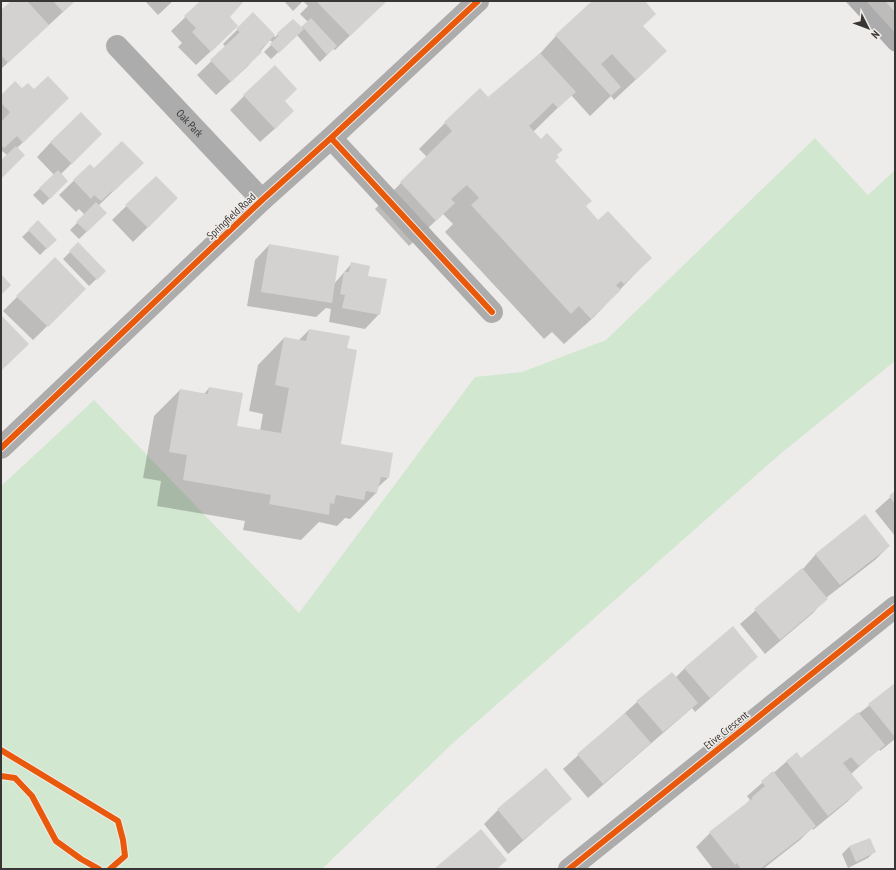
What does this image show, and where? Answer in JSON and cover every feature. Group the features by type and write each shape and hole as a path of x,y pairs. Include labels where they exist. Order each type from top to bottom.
{"street":[{"name":"Springfield Road","path":"1,448 262,200 332,138 478,1"},
{"name":"Oak Park","path":"116,46 262,200"},
{"path":"332,138 492,312"},
{"name":"Etive Crescent","path":"569,869 895,607"}],"lane":[{"path":"856,1 895,44"}],"green space":[{"path":"815,138 868,195 895,170 895,361 779,455 452,744 322,869 1,869 1,486 94,400 299,613 475,377 522,372 606,340"}],"building":[{"path":"11,1 27,1 49,25 8,63 1,55 1,10"},
{"path":"53,1 75,1 63,12"},
{"path":"200,1 244,1 230,17 238,26 211,52 192,32 196,28 184,16"},
{"path":"316,1 387,1 350,36"},
{"path":"592,1 645,1 656,14 643,26 667,51 636,80 612,54 601,64 621,87 611,96 555,35"},
{"path":"885,1 895,1 895,12"},
{"path":"253,12 275,35 260,50 262,52 231,82 210,60 240,32 236,29"},
{"path":"311,18 337,46 327,55 302,26"},
{"path":"293,19 304,29 279,53 270,44 279,35 277,33"},
{"path":"540,53 576,92 558,108 553,103 529,126 541,139 547,133 563,150 557,155 559,157 555,161 592,201 586,206 598,220 608,211 652,258 624,284 621,281 616,285 621,290 591,319 579,306 571,314 471,205 479,198 467,185 451,199 455,203 436,221 400,182 452,131 444,122 480,88 488,97"},
{"path":"275,65 297,89 285,101 294,111 275,129 243,95"},
{"path":"48,76 69,98 23,143 17,136 4,148 1,145 1,122 10,112 1,103 1,95 15,81 22,88 28,83 34,89"},
{"path":"81,112 102,134 72,164 50,142"},
{"path":"122,141 144,163 113,192 112,191 101,201 94,195 91,199 73,180 90,164 94,168"},
{"path":"16,146 25,155 1,179 1,160"},
{"path":"58,170 68,181 50,199 39,188"},
{"path":"156,176 178,198 148,228 125,205"},
{"path":"96,202 107,213 87,232 76,222"},
{"path":"38,220 57,240 47,249 28,230"},
{"path":"78,242 106,271 97,280 69,251"},
{"path":"269,244 339,256 332,303 261,292"},
{"path":"55,257 86,289 48,327 16,296"},
{"path":"351,262 370,266 368,276 387,279 380,315 342,308 345,295 340,294 344,272 349,272"},
{"path":"1,274 11,285 1,295"},
{"path":"1,315 29,344 1,371"},
{"path":"309,329 350,336 347,348 357,350 341,444 393,453 389,478 381,477 377,493 366,491 364,500 336,495 334,504 330,503 329,515 269,504 271,495 183,480 187,455 169,452 180,389 208,394 209,387 243,393 237,426 281,433 289,388 275,385 284,337 306,341"},
{"path":"895,491 895,504 889,496"},
{"path":"865,514 890,546 840,585 815,554"},
{"path":"802,568 828,599 780,640 754,609"},
{"path":"733,626 758,657 710,698 684,668"},
{"path":"672,672 698,703 663,732 636,701"},
{"path":"895,683 895,737 868,704"},
{"path":"858,712 885,745 859,766 851,757 843,763 863,788 828,816 786,761 797,752 801,758"},
{"path":"625,713 651,743 603,784 577,754"},
{"path":"546,768 572,799 523,840 497,809"},
{"path":"773,771 816,826 760,869 741,869 737,863 735,865 709,832 753,798 752,797 765,786 761,781"},
{"path":"481,829 507,860 497,869 434,869"},
{"path":"870,838 876,852 856,862 849,846"}],"cycle path":[{"path":"1,448 262,200 478,1"},
{"path":"331,138 492,312"},
{"path":"569,869 895,607"},
{"path":"1,750 118,821 125,856 110,869"},
{"path":"1,776 15,778 32,796 56,841 81,859 99,869"}]}
